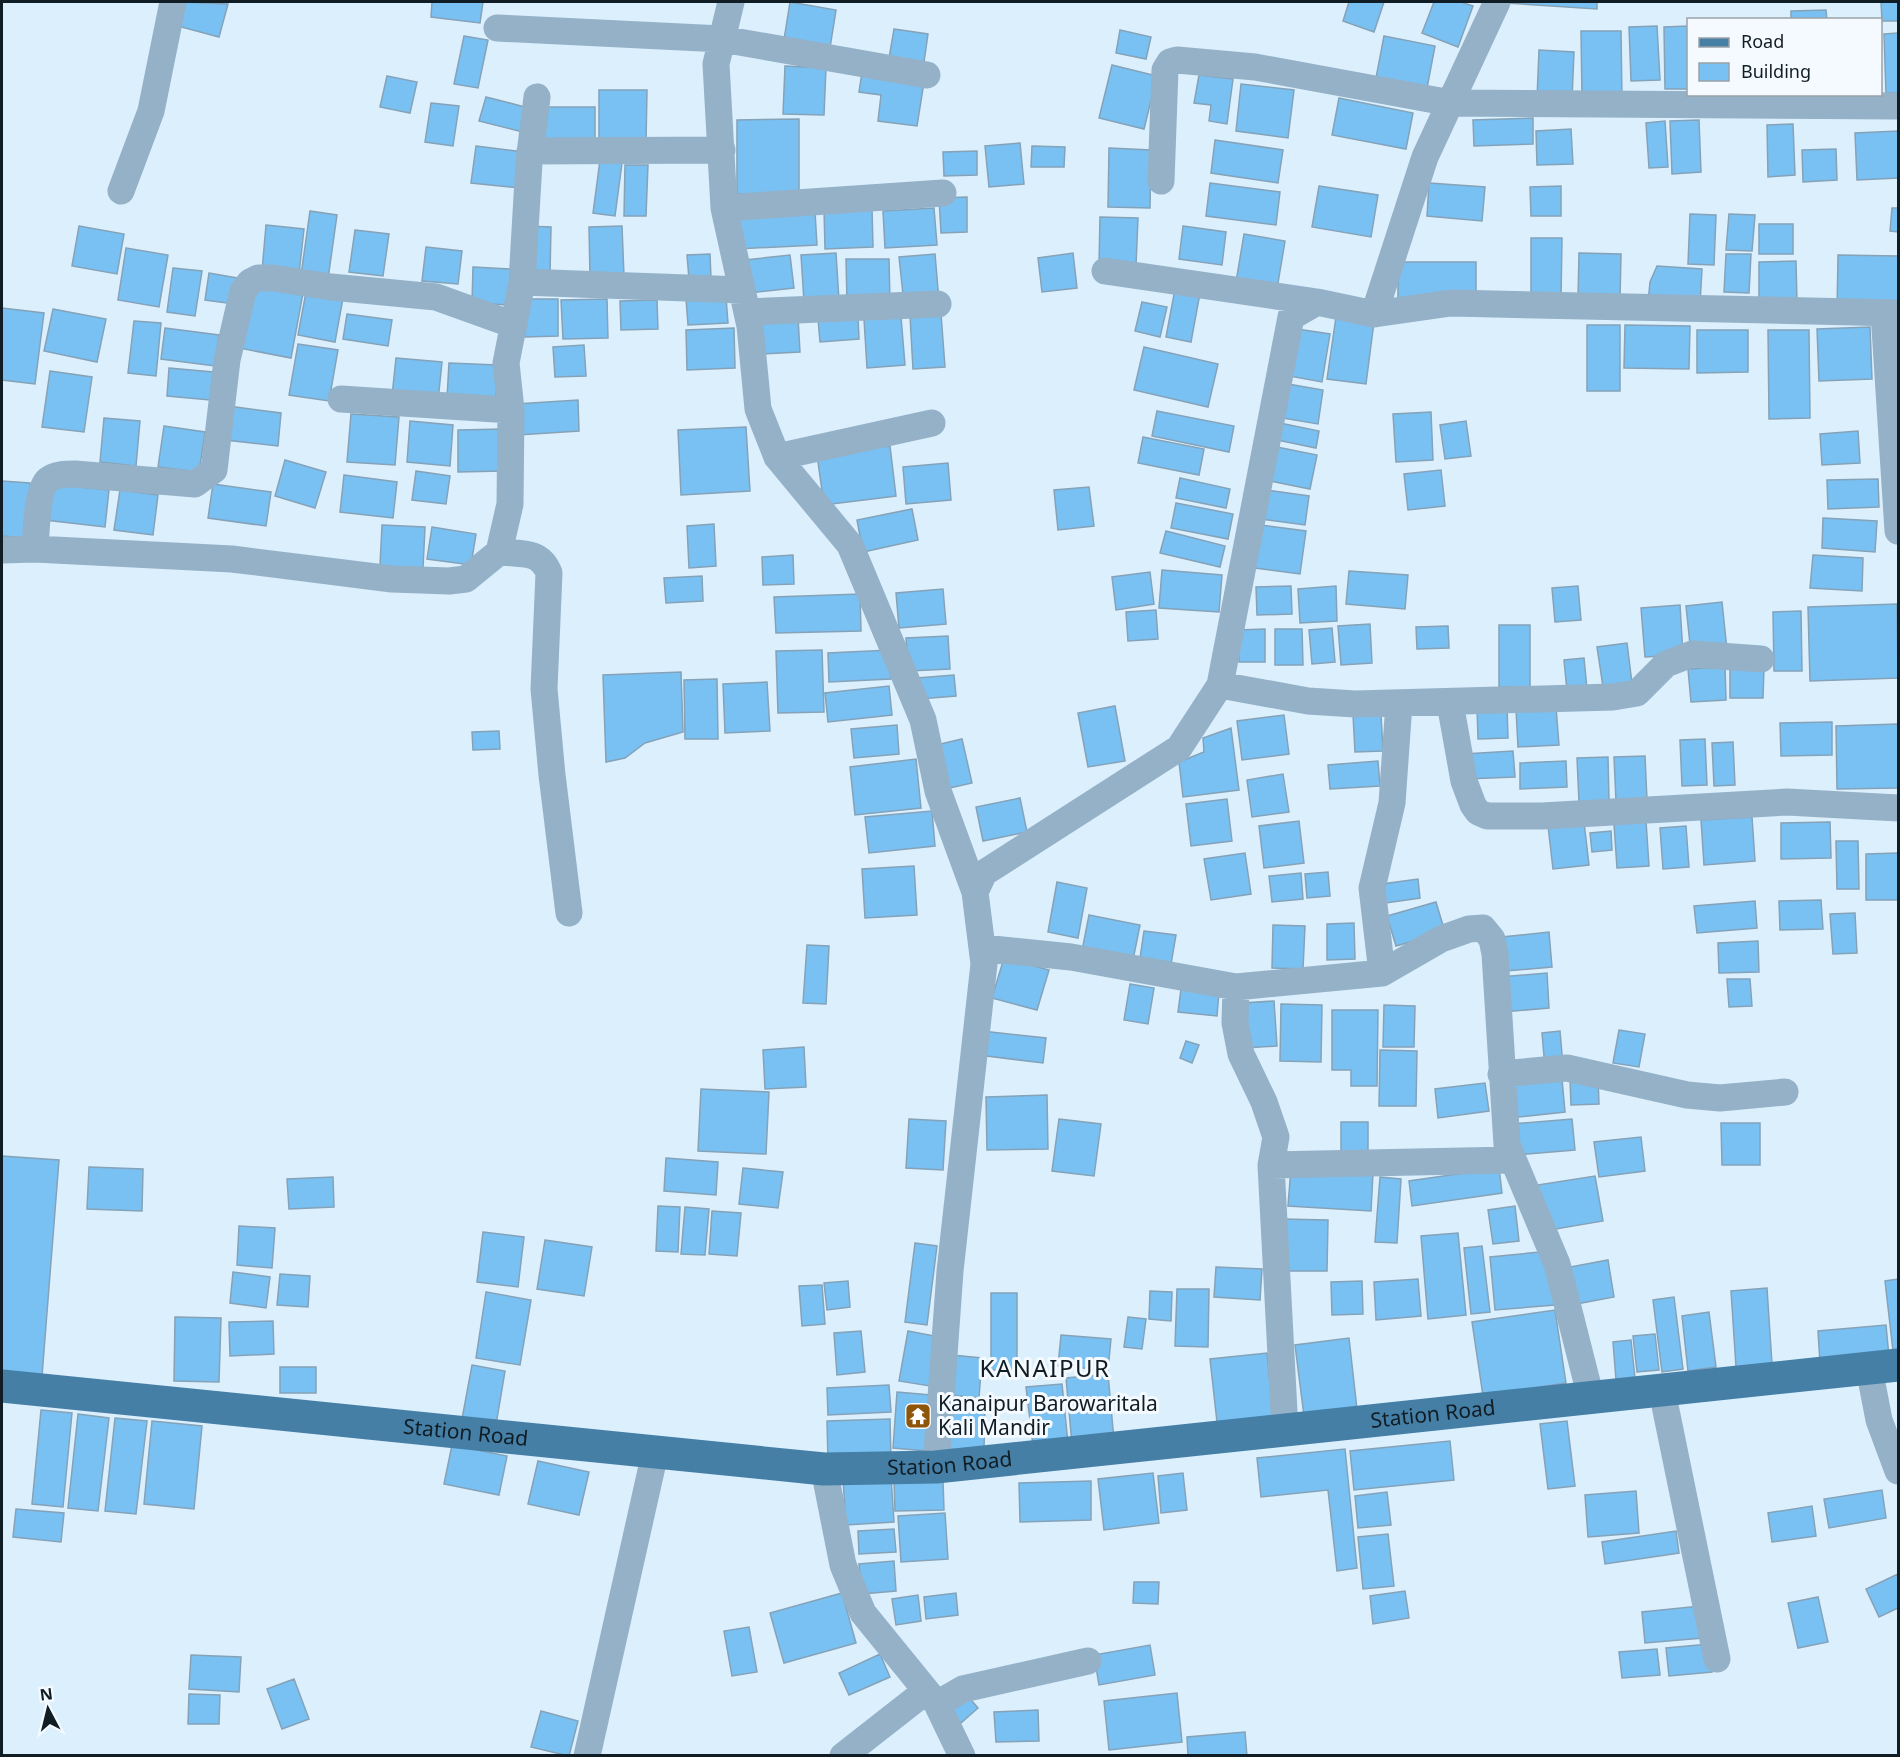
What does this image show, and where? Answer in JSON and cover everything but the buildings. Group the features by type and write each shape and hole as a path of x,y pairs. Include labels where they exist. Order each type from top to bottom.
{"main road":[{"name":"Station Road","path":"2,1386 824,1469 936,1467 1884,1367"}],"street":[{"path":"121,191 151,111 173,2"},
{"path":"731,2 716,64 724,208 744,301 758,409 777,457 850,544 923,720 938,790 975,892 983,948 984,964 950,1271 936,1467"},
{"path":"1374,314 1425,157 1497,2"},
{"path":"497,28 722,39 927,75"},
{"path":"1161,181 1165,70 1170,62 1255,67 1451,103 1899,106"},
{"path":"2,550 35,549 232,559 392,579 449,581 466,579 500,552 510,504 511,410 506,363 522,282 530,151 537,97"},
{"path":"530,151 722,150"},
{"path":"724,208 943,193"},
{"path":"1105,271 1317,302 1374,314 1451,303 1891,313 1899,531"},
{"path":"35,549 41,491 47,481 59,475 75,474 195,484 214,470 227,360 243,291 250,282 258,278 436,297 514,326"},
{"path":"522,282 744,301 938,304"},
{"path":"975,892 984,873 1179,748 1220,685 1291,317 1317,302"},
{"path":"341,399 511,410"},
{"path":"777,457 933,423"},
{"path":"500,552 538,557 545,562 549,573 544,689 569,913"},
{"path":"1220,685 1308,701 1450,703 1613,697 1637,693 1666,664 1692,654 1761,659"},
{"path":"1382,973 1372,888 1392,803 1399,703"},
{"path":"1450,703 1464,781 1473,805 1478,812 1487,816 1542,816 1787,802 1899,808"},
{"path":"983,948 1071,957 1236,987 1382,973 1441,939 1469,928 1483,928 1492,939 1495,954 1501,1074 1505,1124 1511,1160 1557,1264 1591,1398"},
{"path":"1236,987 1235,1023 1241,1054 1264,1102 1276,1137 1271,1165 1285,1431"},
{"path":"1501,1074 1567,1068 1698,1096 1720,1098 1785,1092"},
{"path":"1271,1165 1511,1160"},
{"path":"1884,1367 1879,1420 1899,1471"},
{"path":"1662,1390 1717,1659"},
{"path":"587,1755 655,1453"},
{"path":"824,1469 843,1565 863,1613 931,1697 962,1755"},
{"path":"843,1755 931,1697 1088,1661"}],"place":[{"name":"Kanaipur Barowaritala Kali Mandir","path":"918,1416"}],"district":[{"name":"KANAIPUR","path":"1045,1369"}]}
